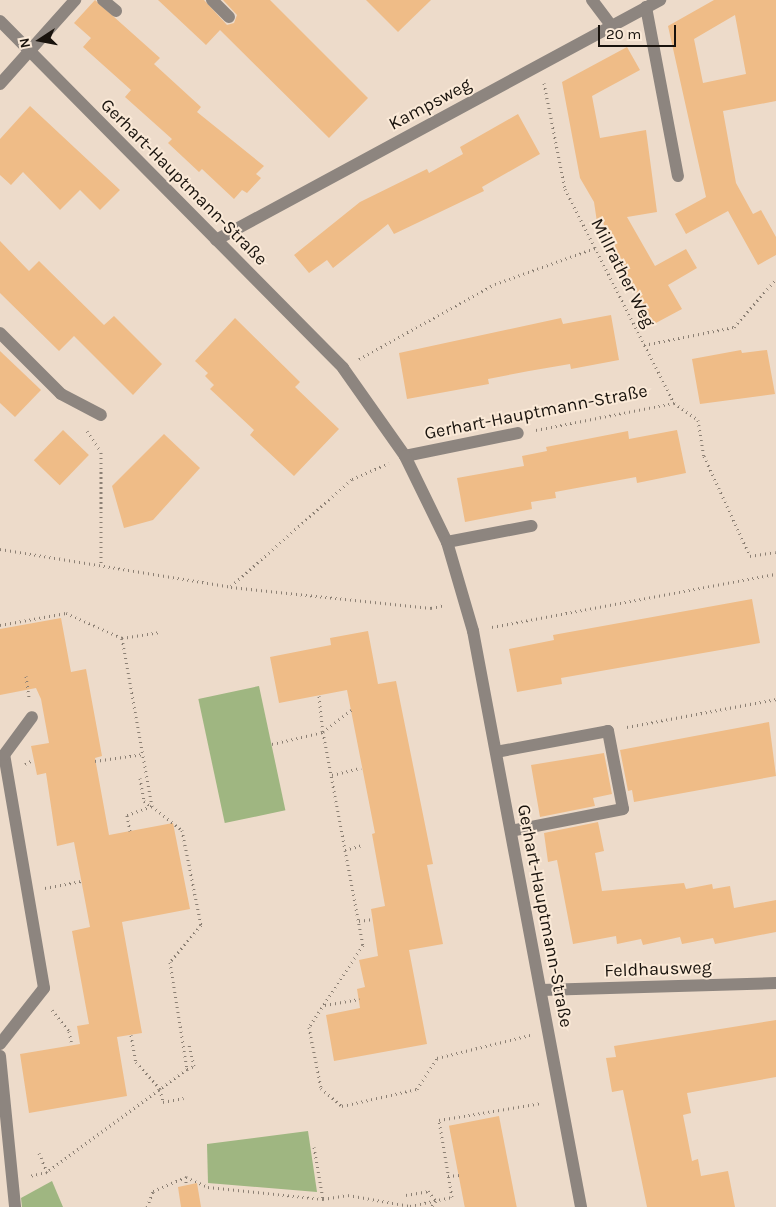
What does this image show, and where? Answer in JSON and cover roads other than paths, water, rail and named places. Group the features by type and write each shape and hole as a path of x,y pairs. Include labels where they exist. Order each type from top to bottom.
{"street":[{"path":"0,84 30,53 75,0"},
{"path":"103,0 116,11"},
{"path":"212,0 230,17"},
{"path":"592,0 611,25"},
{"name":"Kampsweg","path":"216,240 660,0"},
{"path":"646,7 678,176"},
{"name":"Gerhart-Hauptmann-Straße","path":"0,21 343,368 405,456 447,542 466,601 581,1207"},
{"path":"0,334 61,394 100,415"},
{"name":"Gerhart-Hauptmann-Straße","path":"405,456 518,434"},
{"path":"447,542 532,526"},
{"path":"0,1044 44,988 30,892 4,755 32,717"},
{"path":"496,752 608,731 623,809 511,831"},
{"name":"Feldhausweg","path":"541,990 776,983"},
{"path":"0,1056 14,1207"}]}
